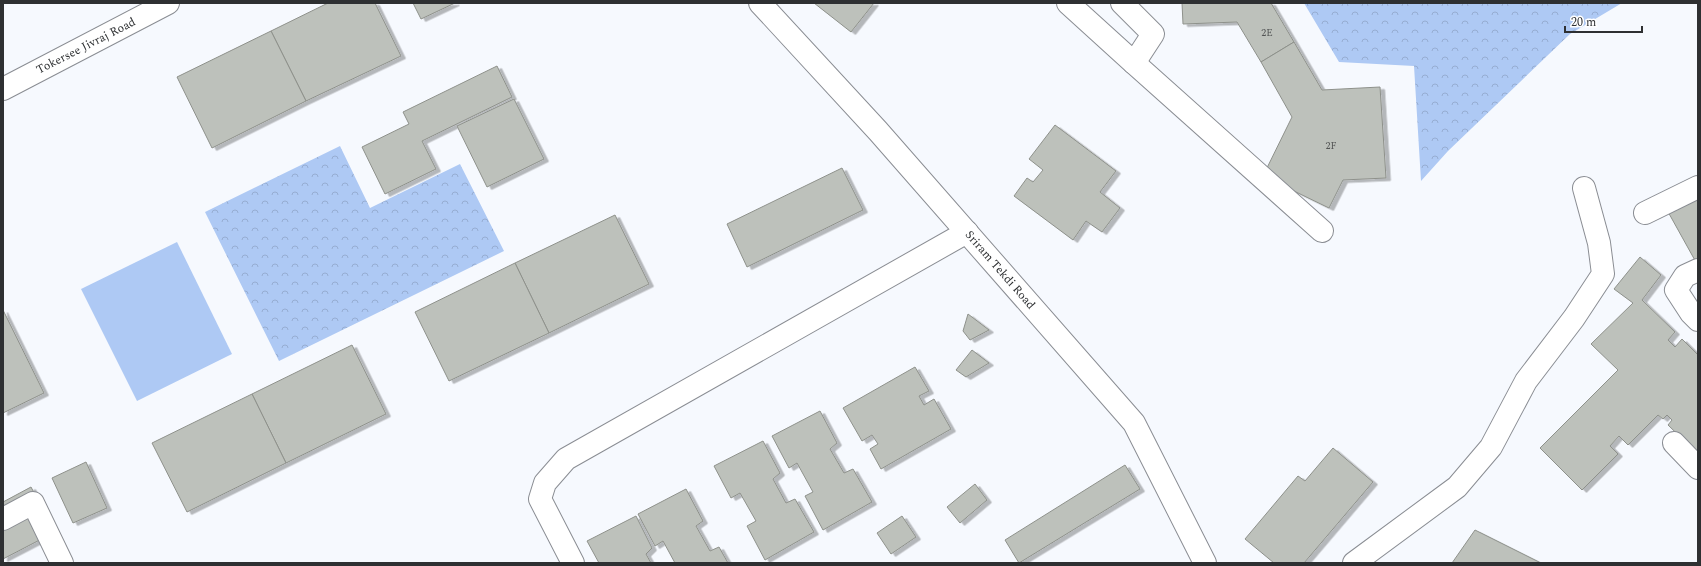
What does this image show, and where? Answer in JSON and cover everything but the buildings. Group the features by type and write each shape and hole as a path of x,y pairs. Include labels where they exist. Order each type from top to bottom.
{"street":[{"name":"Tokersee Jivraj Road","path":"3,89 168,3"},
{"name":"Sriram Tekdi Road","path":"760,3 878,131 1134,423 1205,563"},
{"path":"1068,3 1322,231"},
{"path":"1122,3 1153,34 1134,63"},
{"path":"1645,214 1698,187"},
{"path":"1354,563 1457,487 1491,448 1526,381 1574,318 1603,274 1599,243 1584,188"},
{"path":"574,563 540,499 545,483 566,459 967,232"},
{"path":"1698,270 1685,276 1676,290 1698,320"},
{"path":"1674,443 1698,468"},
{"path":"3,518 33,503 62,563"}],"green space":[{"path":"1304,3 1622,3 1570,34 1448,151 1421,181 1414,66 1339,62"},
{"path":"340,146 370,208 460,164 504,251 279,361 205,212"},
{"path":"177,242 232,354 137,401 81,289"}]}
